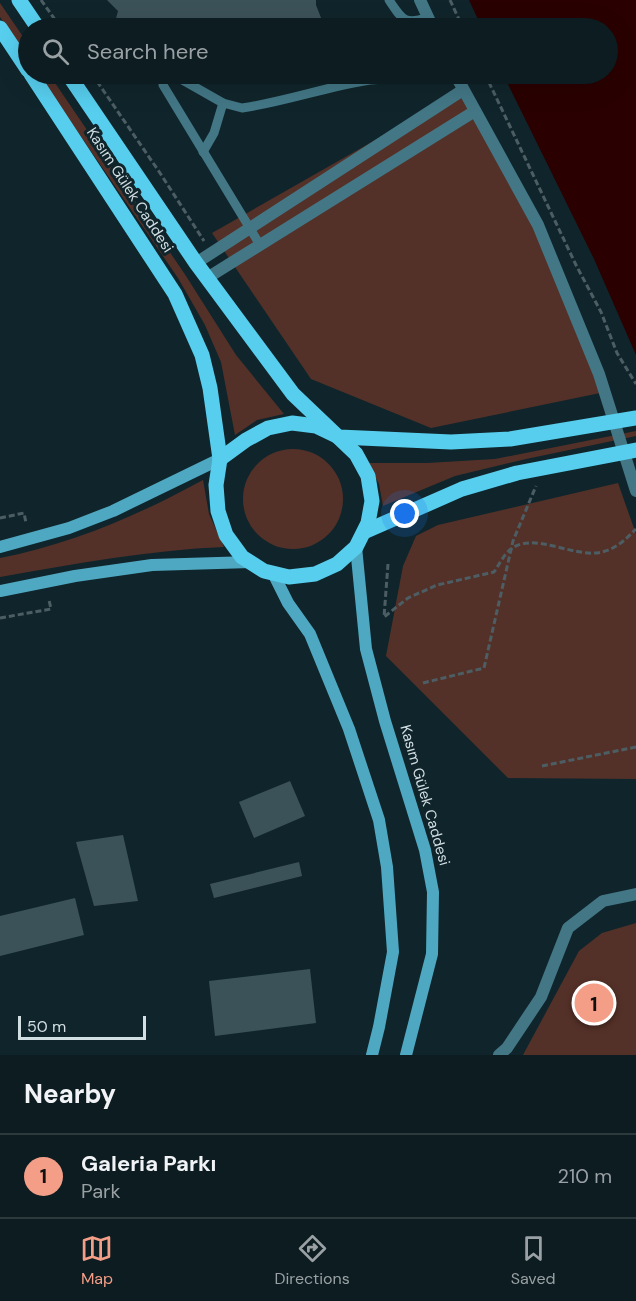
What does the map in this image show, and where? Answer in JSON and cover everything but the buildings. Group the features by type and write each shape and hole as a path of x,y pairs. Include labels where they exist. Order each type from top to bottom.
{"main road":[{"path":"19,0 31,18"},
{"name":"Kasım Gülek Caddesi","path":"0,28 18,54"},
{"name":"Kasım Gülek Caddesi","path":"38,84 175,294 202,356 210,388 220,459"},
{"name":"Kasım Gülek Caddesi","path":"75,84 207,278 293,394 339,437"},
{"path":"0,548 69,528 113,511 220,459 267,428 292,423 314,426 339,437 451,442 510,439 636,418"},
{"path":"220,459 216,485 218,511 226,535 242,556 264,571 289,577 315,574 337,564 356,547 368,524 372,501 368,476 356,454 339,437"},
{"path":"364,532 462,489 543,468 636,450"},
{"name":"Kasım Gülek Caddesi","path":"356,547 366,650 385,721 425,850 433,892 432,954 405,1055"},
{"path":"0,591 75,576 152,565 250,562"},
{"path":"273,573 288,603 310,634 349,729 379,819 387,867 393,952 372,1055"}],"street":[{"path":"420,0 429,18"},
{"path":"460,84 538,225 599,374 636,491"},
{"path":"196,262 463,90"},
{"path":"207,278 475,111"},
{"path":"499,1055 507,1048 541,997 568,928 603,901 636,894"}],"lane":[{"path":"389,0 403,18"},
{"path":"163,84 261,245"},
{"path":"190,84 223,103 242,108 350,84"},
{"path":"203,152 214,133 223,103"}],"path":[{"path":"41,0 54,18"},
{"path":"450,0 458,18"},
{"path":"99,84 211,253"},
{"path":"489,84 601,312 617,353 636,384"},
{"path":"423,683 484,668 511,548 543,468"},
{"path":"0,518 24,513 26,524"},
{"path":"388,564 384,617 408,598 437,585 494,572 511,548 524,544 544,544 580,554 602,553 622,543 636,529"},
{"path":"0,618 51,609 49,600"},
{"path":"542,766 636,747"}],"shaded area":[{"path":"469,0 636,0 636,355 594,259 508,84 618,84 618,18 477,18"},
{"path":"0,3 18,29 18,44 0,17"},
{"path":"45,84 56,84 186,276 236,355 284,414 257,420 235,435 221,362 205,325 178,278"},
{"path":"463,90 538,225 605,392 431,428 311,379 212,233"},
{"path":"636,431 636,436 455,476 383,506 379,484 368,463 427,463 495,459"},
{"path":"293,449 312,453 329,463 339,480 343,499 339,518 329,535 312,545 293,549 274,545 257,535 247,518 243,499 247,480 257,463 274,453"},
{"path":"203,480 209,514 224,547 140,554 0,577 0,558 53,545 104,527"},
{"path":"618,483 636,534 636,779 508,778 386,656 403,566 416,536 438,525"},
{"path":"636,923 636,1055 523,1055 579,951 602,933"}],"place":[{"name":"Galeria Parkı","path":"594,1003"}]}
